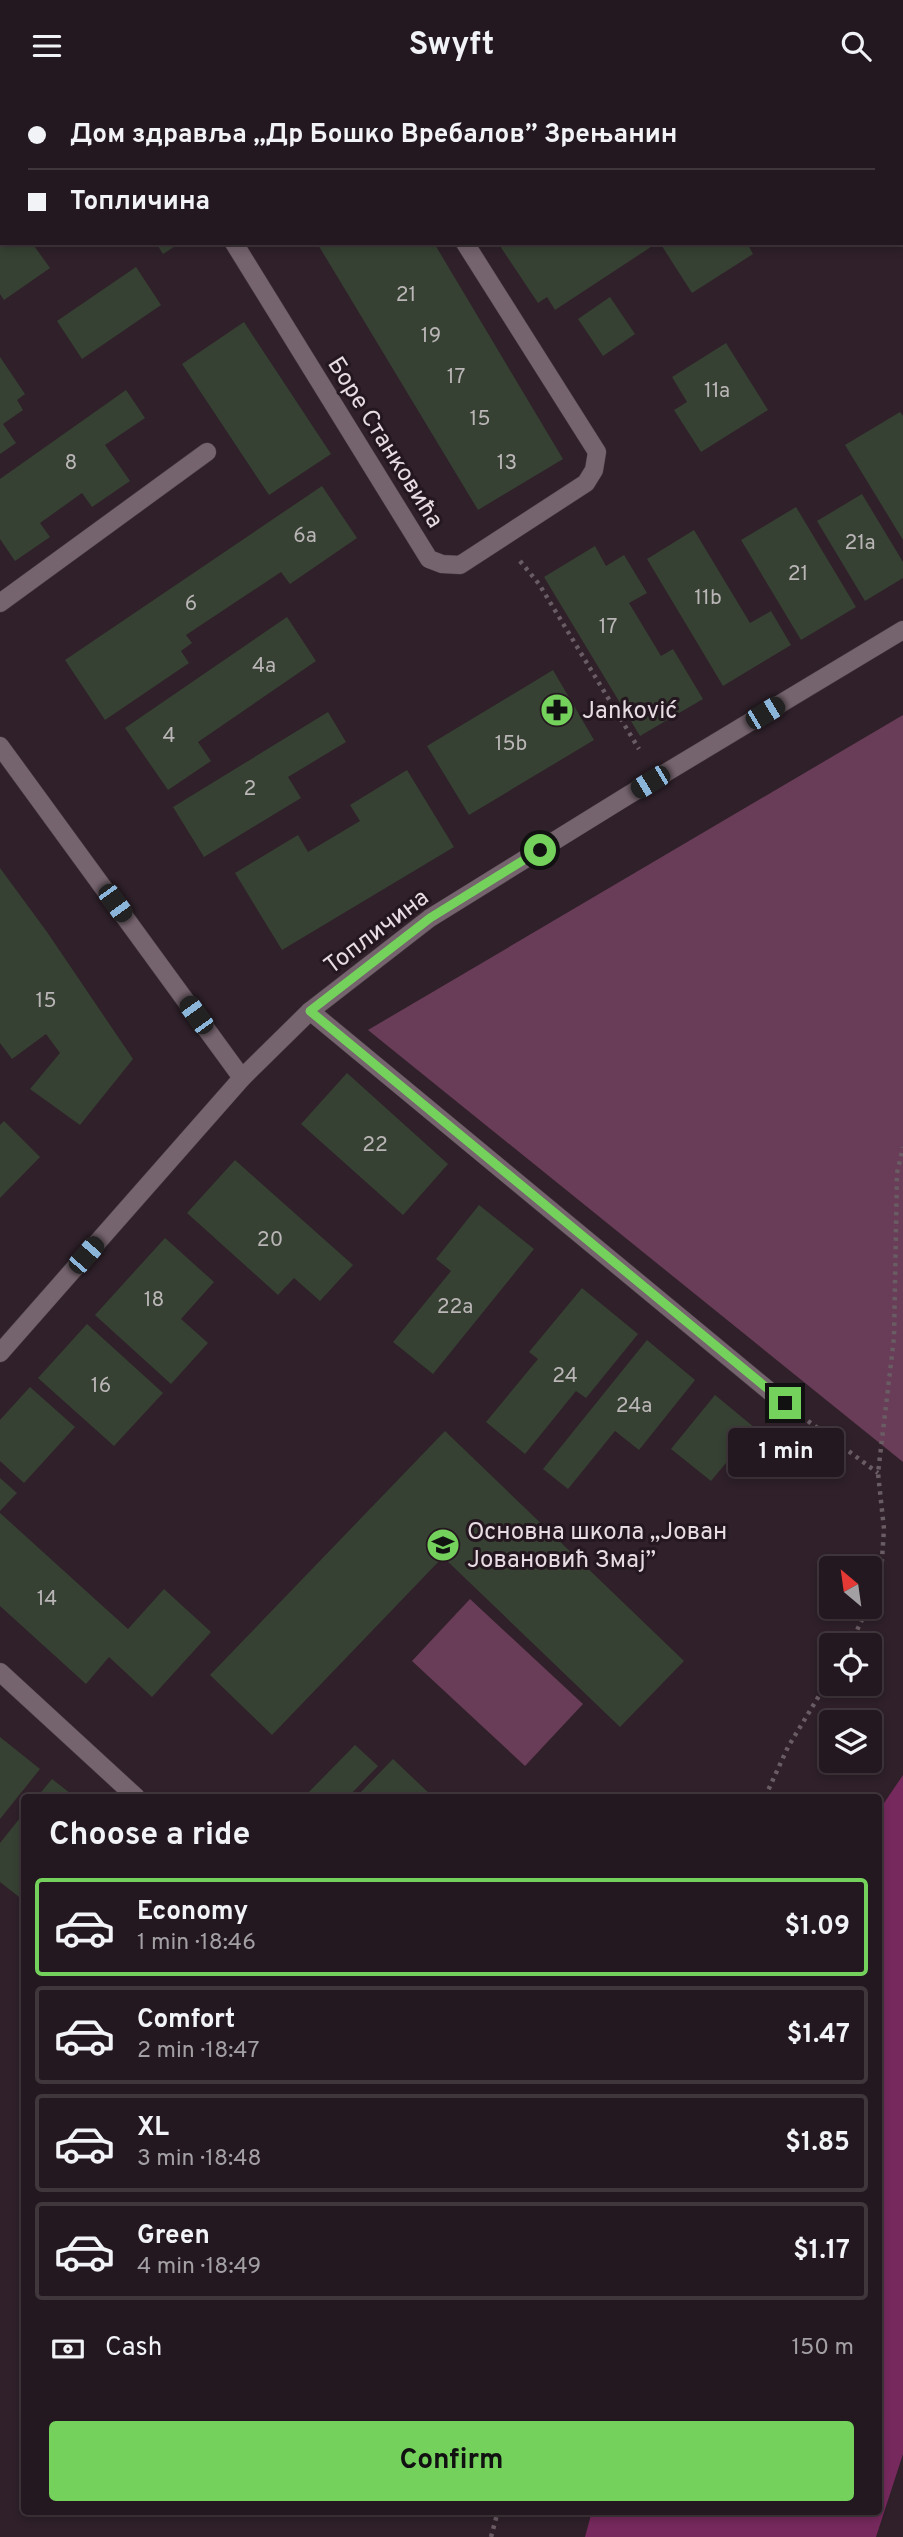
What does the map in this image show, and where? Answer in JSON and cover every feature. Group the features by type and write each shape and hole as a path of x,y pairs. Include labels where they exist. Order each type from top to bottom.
{"street":[{"name":"Боре Станковића","path":"235,245 429,559 442,564 460,565 586,483 594,470 597,452 466,245"},
{"path":"0,603 207,452"},
{"name":"Топличина","path":"0,1353 242,1078 310,1011 430,918 903,630"},
{"path":"0,746 242,1078"},
{"path":"310,1011 785,1403"},
{"path":"0,1672 133,1794"}],"path":[{"path":"501,539 539,584 639,749"},
{"path":"882,1559 884,1528 878,1473 894,1338 897,1173 903,1147"},
{"path":"785,1403 878,1473"},
{"path":"766,1794 788,1747 819,1696"},
{"path":"491,2537 497,2515"}],"shaded area":[{"path":"903,715 903,1462 368,1030"},
{"path":"470,1599 583,1704 525,1766 412,1661"},
{"path":"903,1775 903,2454 876,2537 585,2537 591,2515 882,2515 882,1806"}],"building":[{"path":"33,245 50,268 4,300 0,294 0,246"},
{"path":"157,245 177,245 163,254"},
{"path":"318,245 435,245 563,459 478,510"},
{"path":"499,245 654,245 555,310 547,297 538,303"},
{"path":"661,245 748,245 753,254 692,293"},
{"path":"136,267 161,305 82,359 57,321"},
{"path":"610,297 635,334 603,356 578,319"},
{"path":"244,322 331,454 269,495 182,364"},
{"path":"726,343 768,410 701,452 674,410 687,402 672,377"},
{"path":"0,357 25,394 17,400 23,410 3,424 16,443 0,454"},
{"path":"126,390 145,418 105,445 130,481 92,507 82,493 40,523 50,537 15,561 0,539 0,479"},
{"path":"900,412 903,416 903,540 845,445"},
{"path":"322,486 357,538 290,584 281,572 186,635 192,643 181,651 189,663 105,720 65,660"},
{"path":"862,494 903,562 903,578 865,601 817,521"},
{"path":"796,507 856,607 801,640 741,540"},
{"path":"694,530 750,623 771,611 791,645 723,686 647,559"},
{"path":"595,546 606,566 624,555 647,593 629,603 661,656 673,649 703,699 640,736 544,577"},
{"path":"287,617 316,661 198,742 211,761 168,790 125,728"},
{"path":"553,670 594,740 469,815 427,746"},
{"path":"328,712 346,742 288,777 301,798 204,857 173,807"},
{"path":"407,770 454,847 282,950 235,873 298,835 308,852 360,821 350,805"},
{"path":"0,868 133,1059 80,1125 30,1089 60,1053 46,1034 12,1059 0,1043"},
{"path":"347,1073 448,1164 403,1215 301,1124"},
{"path":"4,1121 40,1157 0,1198 0,1125"},
{"path":"235,1160 353,1265 320,1301 294,1278 278,1295 187,1213"},
{"path":"479,1205 534,1249 433,1374 393,1342 451,1271 436,1259"},
{"path":"165,1238 214,1282 181,1319 208,1343 171,1384 95,1315"},
{"path":"582,1288 638,1334 586,1398 576,1391 525,1454 486,1422 538,1359 529,1352"},
{"path":"87,1324 163,1393 114,1446 38,1378"},
{"path":"647,1340 695,1380 639,1450 615,1431 568,1489 543,1469"},
{"path":"30,1387 75,1427 24,1483 0,1461 0,1420"},
{"path":"715,1395 755,1428 711,1481 671,1449"},
{"path":"445,1431 684,1661 620,1727 443,1557 272,1735 210,1675"},
{"path":"0,1478 17,1493 0,1511"},
{"path":"0,1513 128,1629 164,1589 211,1632 152,1697 109,1657 86,1684 0,1606"},
{"path":"0,1737 40,1769 0,1819"},
{"path":"355,1745 378,1766 351,1794 307,1794"},
{"path":"393,1759 430,1794 359,1794"},
{"path":"52,1779 71,1794 40,1794"},
{"path":"21,1817 21,1898 0,1882 0,1843"}],"place":[{"name":"Janković","path":"557,710"},
{"name":"Основна школа „Јован Јовановић Змај”","path":"443,1545"}],"route":[{"path":"540,850 430,918 310,1011 785,1403"}]}
